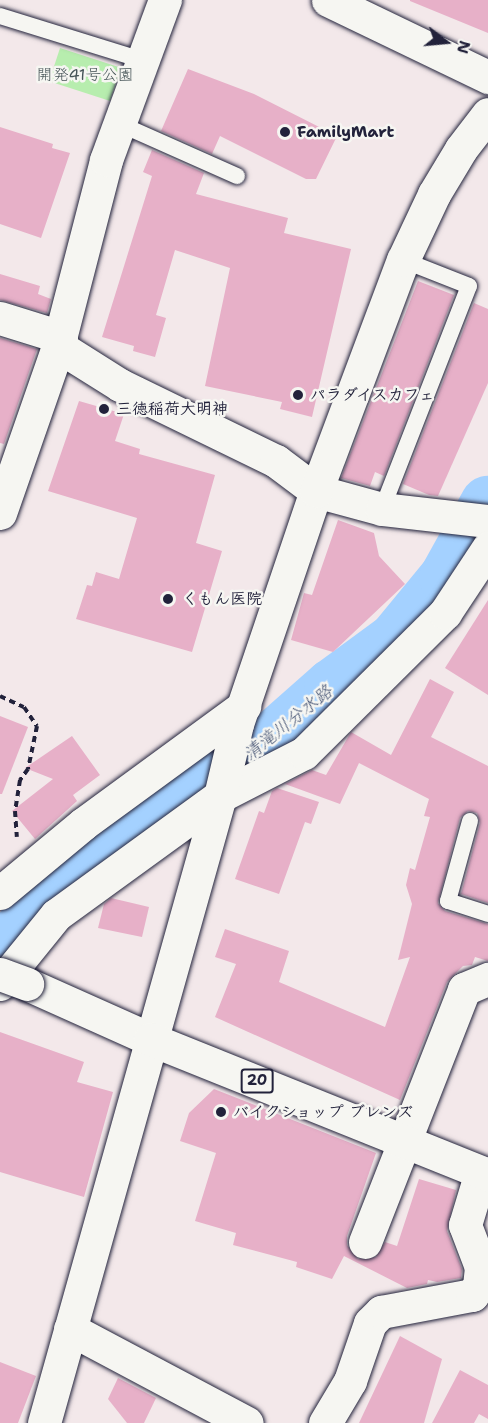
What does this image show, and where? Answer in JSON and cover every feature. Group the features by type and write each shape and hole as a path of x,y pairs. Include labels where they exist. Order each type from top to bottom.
{"street":[{"path":"1,505 59,341 106,160 145,62 165,0"},
{"path":"328,0 488,77"},
{"path":"44,1423 220,796 240,715 316,491 403,260 434,194 461,148 488,114"},
{"path":"0,318 59,341 120,385 276,461 316,491 382,509 475,520"},
{"path":"9,981 56,915 220,796 304,753 445,613 488,548"},
{"path":"12,883 83,824 240,715"},
{"path":"365,1242 464,989 488,979"},
{"name":"20","path":"9,981 484,1173"},
{"path":"325,1423 350,1381 370,1323 381,1312 472,1295 479,1286 482,1267 465,1225 484,1173"},
{"path":"70,1329 248,1423"}],"lane":[{"path":"0,16 145,62"},
{"path":"120,124 237,177"},
{"path":"382,509 469,286 403,260"},
{"path":"470,821 448,901 488,914"}],"path":[{"path":"0,696 24,707 37,726 36,742 28,769 20,780 15,811 12,883"}],"green space":[{"name":"開発41号公園","path":"60,48 121,68 110,101 49,81"}],"building":[{"path":"488,0 488,33 410,1"},
{"path":"188,69 254,94 337,136 316,179 306,179 220,136 212,154 161,131"},
{"path":"0,127 53,144 52,148 70,153 41,238 0,224"},
{"path":"152,150 204,173 196,194 288,218 284,233 351,249 312,417 280,409 282,402 205,386 230,268 175,250 156,315 166,318 155,357 133,351 134,346 102,337 152,176 143,172"},
{"path":"0,274 40,286 38,294 51,299 47,313 0,300"},
{"path":"418,281 454,295 384,476 375,472 370,486 341,478"},
{"path":"474,303 488,309 488,383 438,496 429,495 403,484"},
{"path":"0,338 37,349 4,444 0,443"},
{"path":"79,401 124,414 115,441 140,449 139,454 215,475 196,543 222,551 192,652 76,619 87,585 92,586 96,572 119,579 137,518 48,491"},
{"path":"338,520 374,533 379,556 405,584 333,652 291,640 304,593 312,595"},
{"path":"488,600 488,695 445,668"},
{"path":"430,679 454,692 431,737 488,766 488,903 461,894 480,823 477,813 468,811 460,818 438,903 445,911 488,924 488,961 475,957 472,965 463,966 447,982 400,1100 215,1017 236,964 215,957 225,929 289,951 279,982 385,1027 410,957 398,960 412,904 406,885 410,868 415,870 430,817 424,816 429,799 359,763 340,804 285,784 312,770 326,775 351,732 391,755"},
{"path":"0,716 28,727 2,794 0,794"},
{"path":"72,736 100,775 73,795 77,801 35,839 12,811 53,779 25,768"},
{"path":"277,788 319,802 311,824 305,822 279,894 235,879 259,811 264,813 272,791"},
{"path":"111,898 149,907 142,937 98,928 104,904"},
{"path":"0,1032 84,1062 77,1082 113,1092 84,1197 0,1172"},
{"path":"214,1089 376,1153 347,1236 347,1245 358,1259 376,1257 385,1242 397,1246 419,1179 456,1190 447,1231 462,1269 461,1278 437,1282 428,1280 427,1284 407,1288 344,1256 332,1279 296,1267 297,1262 233,1245 236,1233 195,1221 216,1153 180,1141 189,1113"},
{"path":"400,1336 442,1359 424,1423 359,1423"},
{"path":"0,1362 36,1376 18,1423 0,1423"},
{"path":"460,1370 488,1385 488,1419 479,1414 474,1423 432,1423"},
{"path":"118,1378 156,1398 144,1423 127,1423 108,1399"}],"waterway":[{"name":"清滝川分水路","path":"0,955 76,867 264,747 332,687 396,640 447,578 488,504"}],"place":[{"name":"FamilyMart","path":"285,132"},
{"name":"パラダイスカフェ","path":"298,395"},
{"name":"三徳稲荷大明神","path":"104,409"},
{"name":"くもん医院","path":"168,599"},
{"name":"バイクショップ ブレンズ","path":"221,1112"}]}
